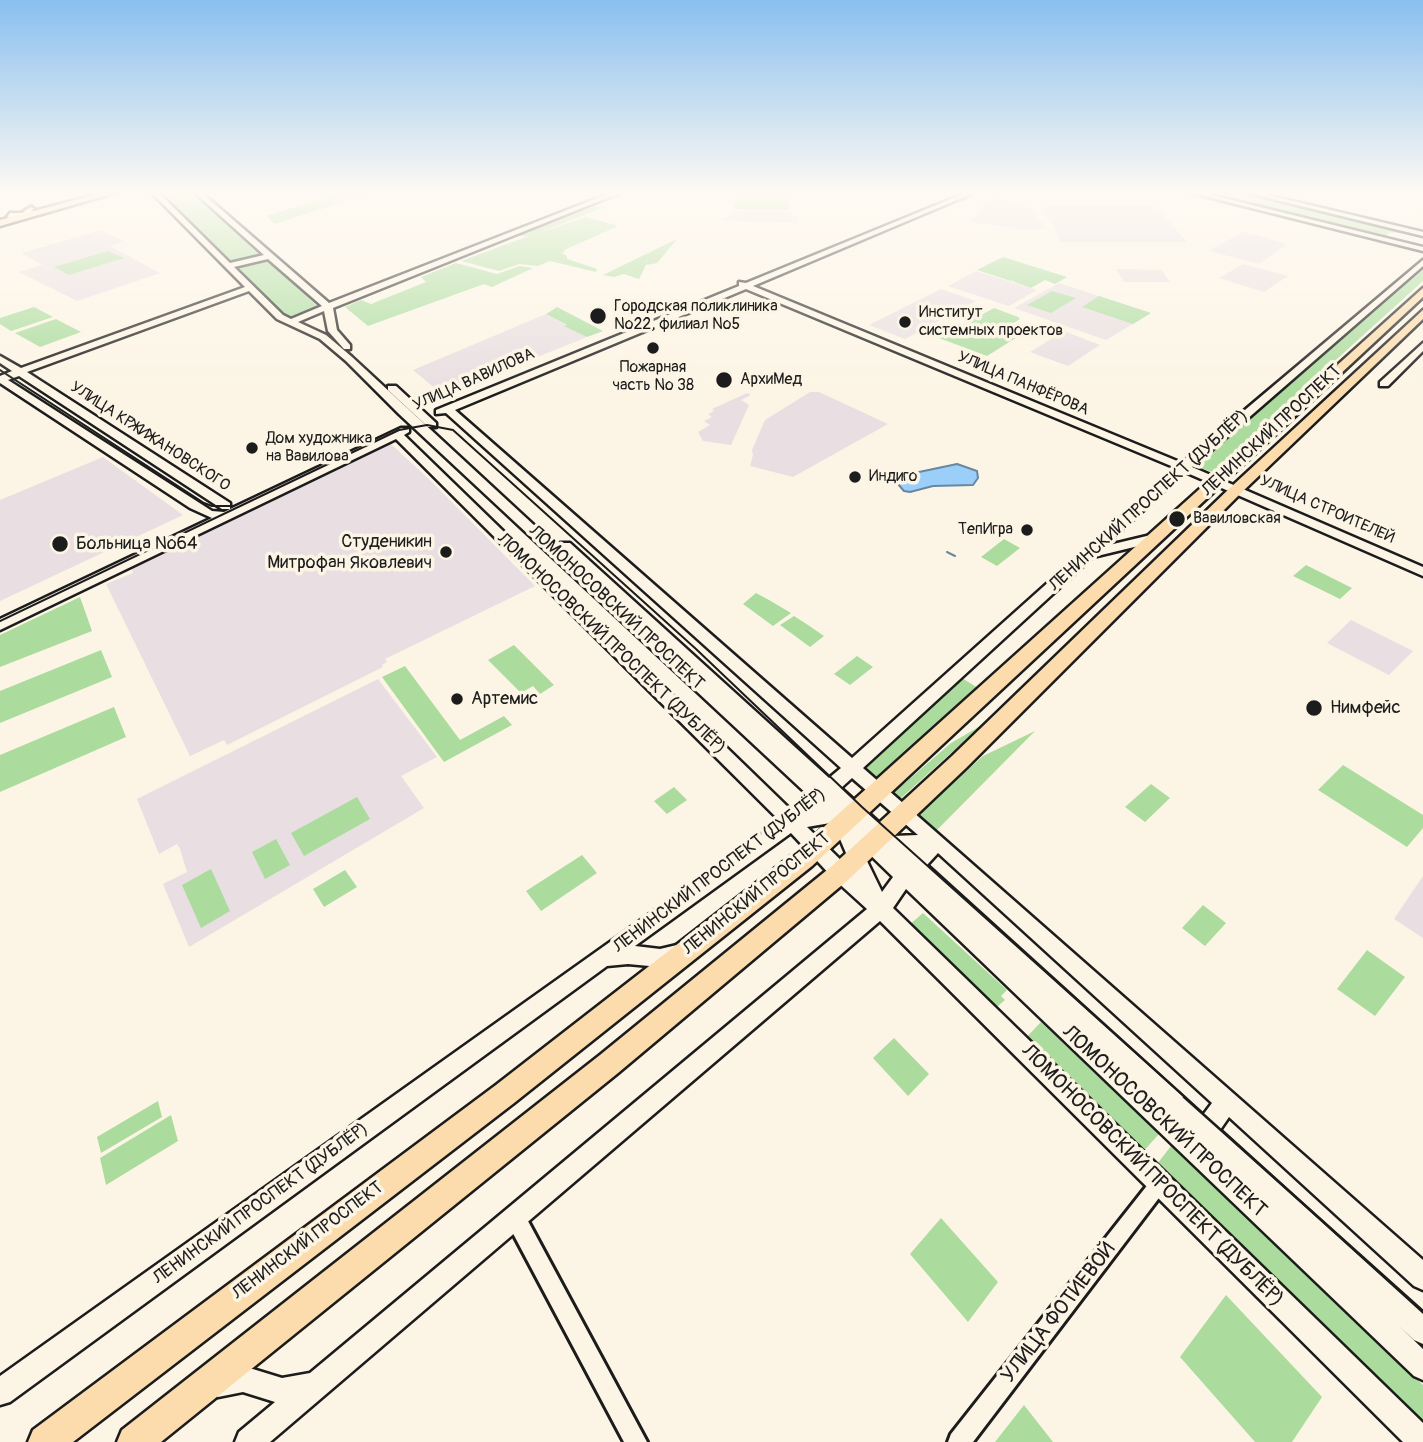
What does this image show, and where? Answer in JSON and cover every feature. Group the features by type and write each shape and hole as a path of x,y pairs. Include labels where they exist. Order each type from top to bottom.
{"main road":[{"name":"ЛЕНИНСКИЙ ПРОСПЕКТ","path":"45,1442 505,1094 816,848 846,815 879,791 1423,291"},
{"name":"ЛЕНИНСКИЙ ПРОСПЕКТ","path":"134,1442 609,1064 868,851 1236,489 1423,313"}],"street":[{"path":"223,259 278,316 330,342 413,419 465,425"},
{"path":"229,266 256,259"},
{"path":"273,259 328,307 337,337 413,419"},
{"path":"290,323 449,259"},
{"name":"УЛИЦА ВАВИЛОВА","path":"743,284 802,259"},
{"name":"УЛИЦА ВАВИЛОВА","path":"0,625 413,419 805,259"},
{"name":"ЛЕНИНСКИЙ ПРОСПЕКТ (ДУБЛЁР)","path":"0,1392 792,822 1184,468 1423,261"},
{"name":"УЛИЦА ПАНФЁРОВА","path":"743,284 1217,482"},
{"path":"0,379 250,288"},
{"path":"1384,384 1423,346"},
{"name":"УЛИЦА КРЖИЖАНОВСКОГО","path":"0,359 226,511"},
{"name":"УЛИЦА КРЖИЖАНОВСКОГО","path":"0,379 209,514 226,511"},
{"path":"413,419 428,406 448,405 465,425 938,842 1423,1277"},
{"name":"ЛОМОНОСОВСКИЙ ПРОСПЕКТ","path":"413,419 656,630 825,793"},
{"name":"ЛОМОНОСОВСКИЙ ПРОСПЕКТ","path":"413,419 825,793"},
{"name":"ЛОМОНОСОВСКИЙ ПРОСПЕКТ (ДУБЛЁР)","path":"413,419 816,848 868,851 881,909 1423,1442"},
{"name":"УЛИЦА СТРОИТЕЛЕЙ","path":"1217,482 1423,572"},
{"path":"0,613 209,514"},
{"path":"1090,553 1155,538"},
{"path":"656,630 681,616"},
{"path":"825,793 846,815 868,851"},
{"path":"792,822 846,815"},
{"path":"846,815 846,832 868,851 910,871"},
{"path":"868,851 938,842"},
{"path":"248,1442 881,909 910,871 938,842"},
{"name":"ЛОМОНОСОВСКИЙ ПРОСПЕКТ","path":"910,871 1205,1132 1423,1367"},
{"name":"ЛОМОНОСОВСКИЙ ПРОСПЕКТ","path":"910,871 1288,1223 1423,1331"},
{"path":"603,958 628,955 660,958 689,949"},
{"path":"1205,1132 1227,1101"},
{"name":"УЛИЦА ФОТИЕВОЙ","path":"959,1442 1159,1184"},
{"path":"515,1217 636,1442"},
{"path":"193,1395 229,1380 255,1382 282,1391 315,1385"}],"shaded area":[{"path":"32,259 135,259 160,273 77,301 19,272 42,265"},
{"path":"1241,259 1266,259 1259,264"},
{"path":"1243,264 1288,276 1264,292 1219,278"},
{"path":"1116,269 1162,270 1170,282 1124,282"},
{"path":"976,271 1037,290 1009,306 948,286"},
{"path":"1059,283 1151,313 1106,340 1014,308"},
{"path":"941,289 976,301 905,339 869,325"},
{"path":"546,314 587,337 443,395 413,370"},
{"path":"1064,331 1100,345 1068,366 1030,352"},
{"path":"810,392 819,392 888,424 793,477 750,466 752,450 765,420"},
{"path":"747,393 751,395 741,400 749,405 731,445 703,441 698,432 710,425 704,421 712,417 708,414 714,411 712,409"},
{"path":"391,444 535,586 385,659 387,662 383,667 227,745 224,740 190,756 106,584"},
{"name":"Больница №64","path":"103,457 183,515 0,601 0,500"},
{"path":"1351,620 1413,651 1389,675 1327,643"},
{"path":"378,679 437,757 401,776 424,808 189,947 163,884 187,872 180,849 177,844 159,854 137,799"},
{"path":"1423,876 1423,938 1394,919"}],"green space":[{"path":"80,259 120,259 69,275 54,267"},
{"path":"267,259 320,309 290,318 233,267"},
{"path":"568,259 597,269 596,272 550,261 538,266 519,264 499,271 461,261"},
{"path":"635,259 660,259 657,263 646,265 639,279 624,274 614,277 603,275"},
{"path":"998,259 1010,259 1067,277 1055,284 1045,280 1031,288 1012,281 1016,279 1011,281 977,270"},
{"path":"456,263 497,274 520,266 533,268 492,287 484,284 368,326 345,307 361,300 371,304 426,282 421,277"},
{"path":"1423,264 1423,281 1212,472 1192,465"},
{"path":"1052,291 1076,298 1051,313 1027,305"},
{"path":"1099,296 1151,313 1133,324 1082,307"},
{"path":"34,307 53,317 11,331 0,324 0,318"},
{"path":"557,307 603,331 587,337 564,326 567,325 546,314"},
{"path":"994,308 1020,319 1002,330 1019,336 987,356 939,338"},
{"path":"56,319 81,332 40,347 15,333"},
{"path":"1004,539 1020,548 997,566 981,557"},
{"path":"1306,565 1352,588 1340,599 1293,576"},
{"path":"756,593 791,613 773,626 743,604"},
{"path":"80,597 92,631 0,667 0,635"},
{"path":"794,616 824,636 810,647 780,625"},
{"path":"514,645 554,685 540,694 533,686 521,693 488,660"},
{"path":"101,650 112,677 0,723 0,691"},
{"path":"857,656 873,667 850,685 834,674"},
{"path":"405,666 460,740 504,716 512,725 444,762 382,677"},
{"path":"962,678 978,688 876,781 857,768"},
{"path":"114,707 126,737 0,792 0,755"},
{"path":"982,725 899,800 892,794 951,743"},
{"path":"1035,731 937,830 917,816 983,756"},
{"path":"1343,765 1423,815 1423,828 1407,847 1318,790"},
{"path":"1151,784 1170,798 1145,822 1125,807"},
{"path":"674,787 687,800 667,814 654,801"},
{"path":"357,797 370,819 304,856 291,833"},
{"path":"276,839 290,865 265,879 252,852"},
{"path":"582,855 597,873 541,911 526,891"},
{"path":"211,869 230,911 201,928 182,885"},
{"path":"345,870 357,887 324,907 313,889"},
{"path":"1203,905 1226,923 1205,946 1182,928"},
{"path":"923,913 1007,990 1001,996 1005,1000 997,1007 909,925"},
{"path":"1367,950 1405,977 1375,1016 1337,989"},
{"path":"1041,1022 1159,1134 1140,1155 1023,1041"},
{"path":"894,1038 929,1074 908,1096 873,1058"},
{"path":"158,1101 162,1117 101,1153 97,1137"},
{"path":"171,1115 178,1141 106,1185 100,1158"},
{"path":"1171,1146 1423,1385 1423,1432 1154,1168"},
{"path":"941,1218 998,1282 968,1322 910,1254"},
{"path":"1226,1295 1322,1397 1292,1442 1255,1442 1180,1357"},
{"path":"1024,1405 1053,1442 995,1442"}],"water":[{"path":"957,464 977,471 978,478 973,485 933,486 910,492 904,491 897,483 919,472"}],"waterway":[{"path":"947,552 955,556"}],"tram line":[{"path":"0,370 204,503 212,506 233,506"},
{"path":"0,621 399,430 427,425 453,430 696,649 862,807 1186,1098"},
{"path":"1184,1097 1423,1311"}],"place":[{"name":"Городская поликлиника №22, филиал №5","path":"598,316"},
{"name":"Институт системных проектов","path":"905,322"},
{"name":"Пожарная часть № 38","path":"653,348"},
{"name":"АрхиМед","path":"724,380"},
{"name":"Дом художника на Вавилова","path":"252,448"},
{"name":"Индиго","path":"855,477"},
{"name":"Вавиловская","path":"1177,519"},
{"name":"ТепИгра","path":"1027,530"},
{"name":"Больница №64","path":"60,544"},
{"name":"Студеникин Митрофан Яковлевич","path":"446,552"},
{"name":"Артемис","path":"457,699"},
{"name":"Нимфейс","path":"1314,708"}]}
